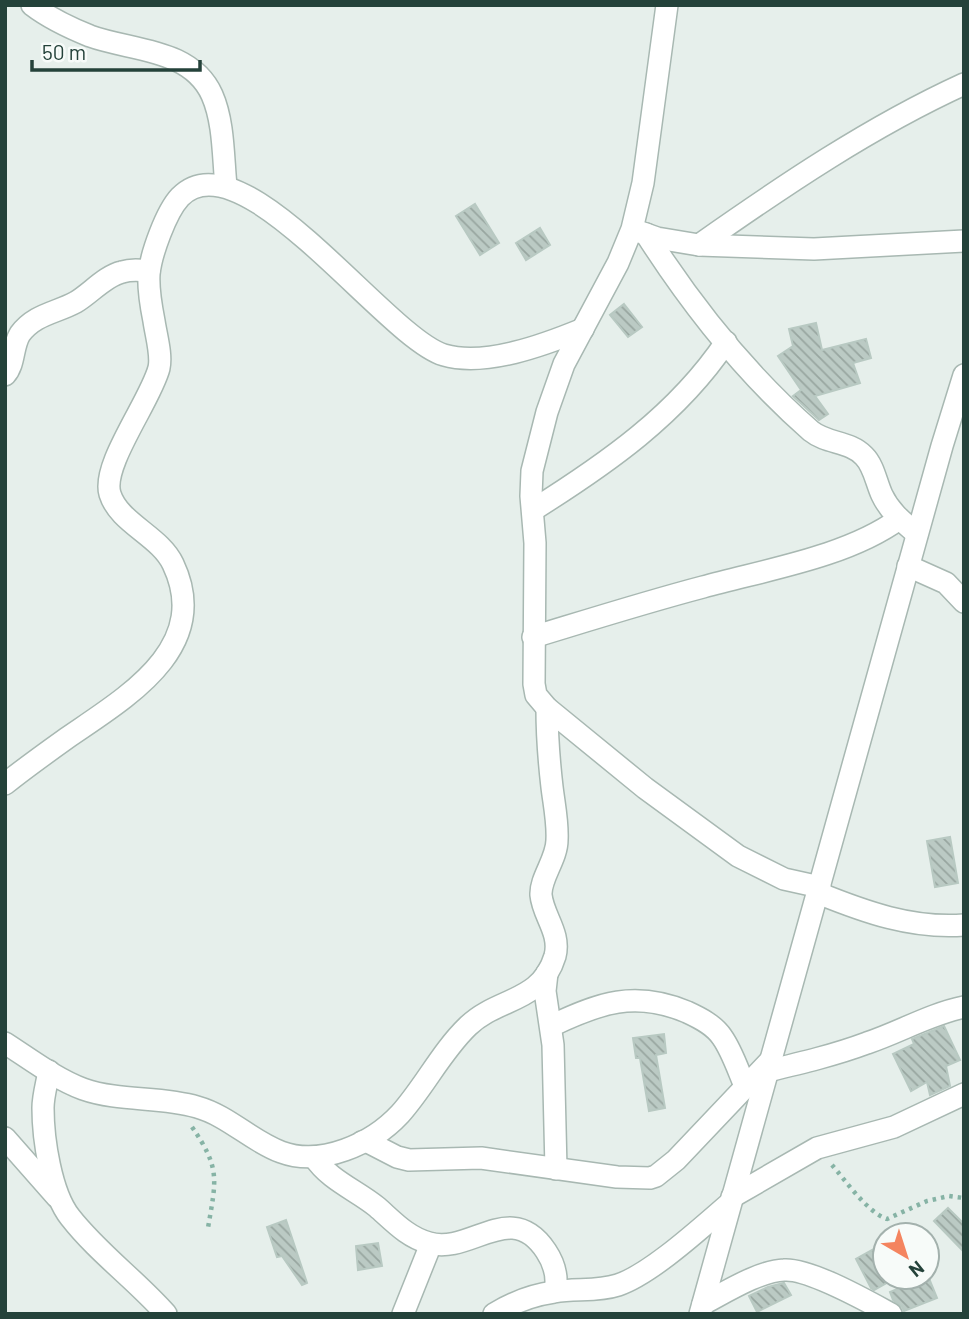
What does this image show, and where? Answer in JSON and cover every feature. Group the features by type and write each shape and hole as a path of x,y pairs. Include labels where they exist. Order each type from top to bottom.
{"street":[{"path":"32,5 53,19 91,36 159,53 197,73 213,96 220,123 226,186"},
{"path":"667,5 639,231 618,263 564,364 547,412 532,471 536,695 547,708 645,788 738,856 784,879 819,890 887,919 933,926 964,925"},
{"path":"699,245 844,148 964,84"},
{"path":"5,784 137,689 166,658 181,623 181,584 172,561 160,545 119,510 110,494 109,480 160,365 149,271 160,236 180,198 194,187 206,184 226,186 249,197 342,271 410,336 430,349 461,358 487,357 546,344 583,329"},
{"path":"639,231 699,245 814,249 964,242"},
{"path":"639,231 726,342 783,405 825,441 849,447 864,456 888,506 917,534"},
{"path":"5,375 11,362 14,344 32,321 76,302 118,272 149,271"},
{"path":"533,510 570,487 666,414 701,377 726,342"},
{"path":"702,1309 908,566 963,378"},
{"path":"533,637 831,551 876,535 899,519"},
{"path":"908,566 946,583 964,602"},
{"path":"5,1043 82,1089 113,1096 176,1102 198,1107 223,1117 280,1152 297,1157 339,1153 362,1142 400,1114 444,1052 474,1021 491,1009 532,991 547,973 554,957 555,936 541,897 542,886 556,853 557,841 547,737 547,708"},
{"path":"547,973 545,991 551,1026 556,1169"},
{"path":"551,1026 578,1013 619,1001 638,1000 678,1009 716,1029 724,1038 745,1086"},
{"path":"362,1142 366,1141 397,1157 409,1160 481,1158 639,1179 656,1176 676,1160 745,1086 768,1066 828,1056 869,1043 941,1012 964,1007"},
{"path":"49,1071 43,1113 47,1147 59,1199"},
{"path":"494,1314 513,1303 555,1292 599,1290 619,1285 639,1275 663,1257 731,1200 817,1148 894,1127 964,1094"},
{"path":"5,1138 59,1199 69,1216 86,1235 166,1314"},
{"path":"314,1157 321,1168 376,1206 408,1234 431,1244 454,1242 506,1227 533,1236 550,1257 556,1277 555,1292"},
{"path":"403,1314 431,1244"},
{"path":"702,1309 769,1272 787,1269 860,1297 891,1314"}],"path":[{"path":"176,1102 205,1146 214,1168 208,1228"},
{"path":"817,1148 868,1206 883,1217 891,1218 927,1201 949,1196 964,1198"}],"building":[{"path":"475,204 499,243 480,255 456,216"},
{"path":"540,228 550,245 526,260 516,243"},
{"path":"624,304 642,327 628,337 610,315"},
{"path":"816,323 822,350 866,339 871,358 853,363 860,383 815,396 828,414 819,420 793,396 801,390 778,356 793,346 789,329"},
{"path":"950,837 958,883 935,887 927,841"},
{"path":"944,1026 960,1060 946,1066 950,1086 930,1095 927,1082 911,1091 893,1054 914,1044 912,1039"},
{"path":"664,1034 666,1053 656,1055 665,1108 649,1111 640,1058 636,1058 633,1038"},
{"path":"948,1208 964,1224 964,1252 941,1228 941,1221 934,1221"},
{"path":"286,1220 307,1283 302,1285 282,1256 277,1257 267,1227"},
{"path":"378,1243 382,1266 358,1270 356,1246"},
{"path":"871,1251 871,1288 856,1259"},
{"path":"784,1283 791,1295 757,1312 749,1296"},
{"path":"934,1291 937,1298 904,1311 893,1300 890,1292"}]}
